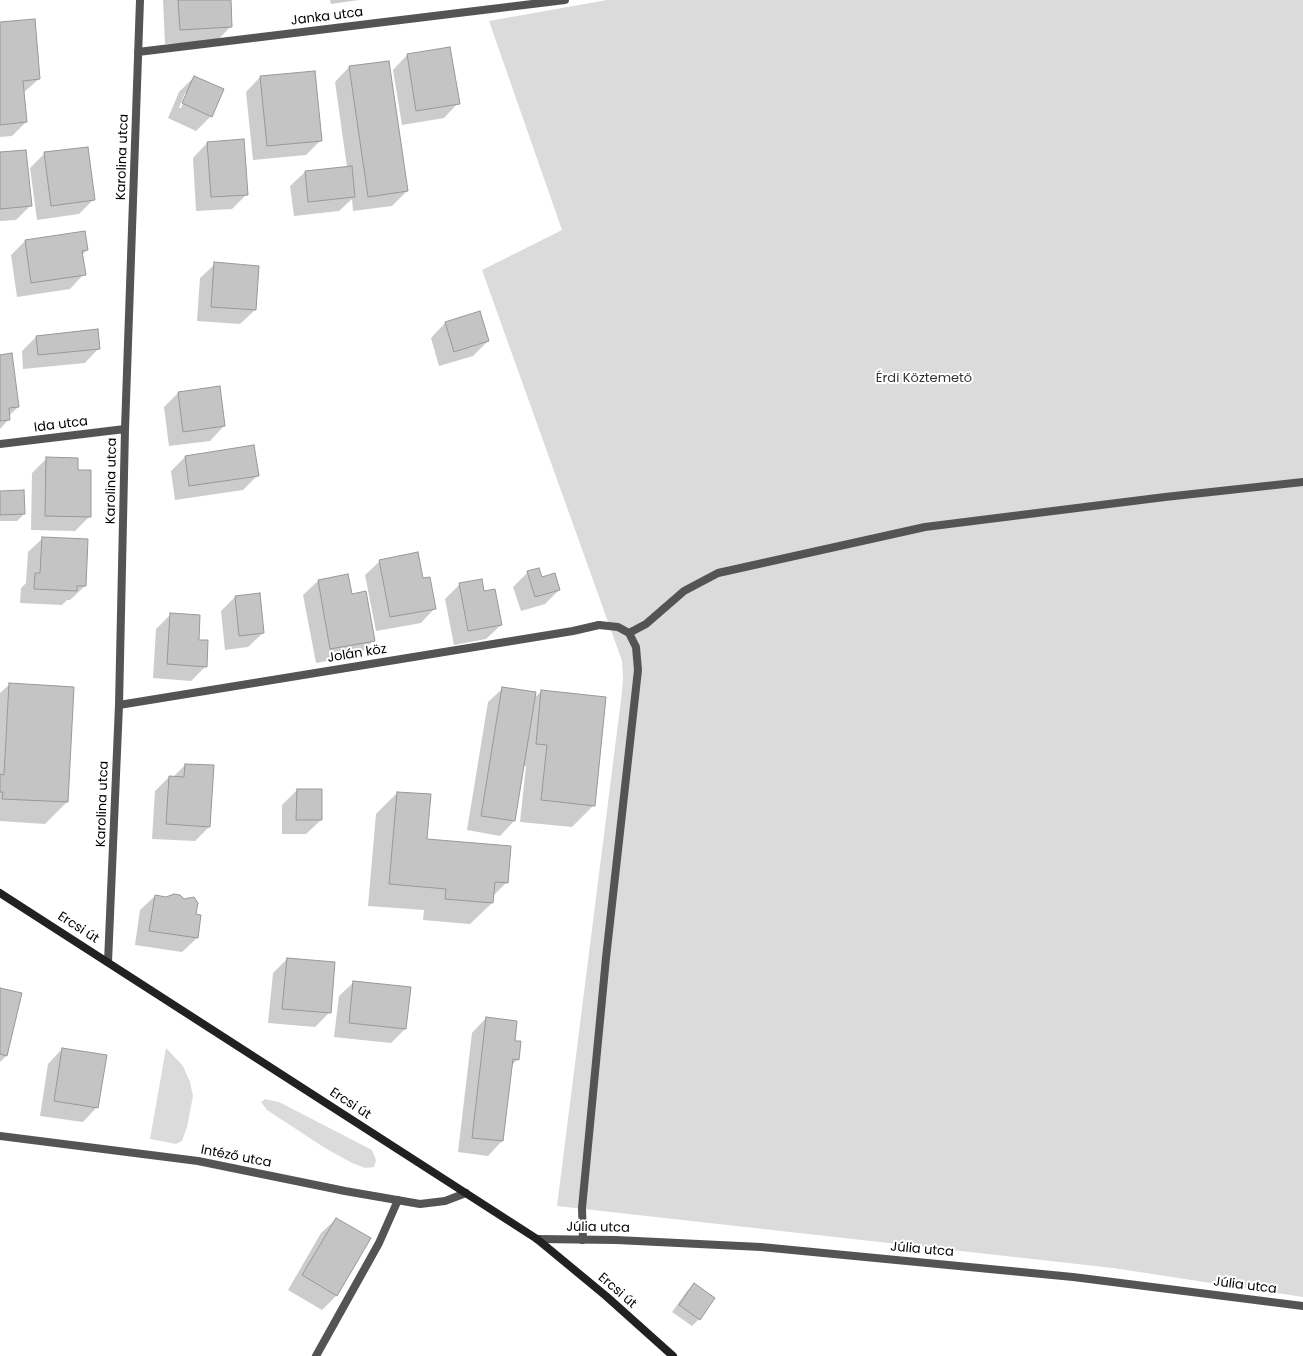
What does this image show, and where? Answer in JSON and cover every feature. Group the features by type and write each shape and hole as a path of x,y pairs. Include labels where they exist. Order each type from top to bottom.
{"main road":[{"name":"Ercsi út","path":"0,893 538,1239 606,1296 673,1356"}],"street":[{"name":"Karolina utca","path":"108,962 119,705 125,429 140,0"},
{"name":"Janka utca","path":"138,52 565,0"},
{"name":"Ida utca","path":"0,444 125,429"},
{"path":"583,1240 582,1208 606,958 638,670 636,647 629,633 646,624 684,591 718,573 925,527 1164,497 1303,482"},
{"name":"Jolán köz","path":"119,705 565,632 599,625 618,627 629,633"},
{"name":"Intéző utca","path":"0,1136 198,1161 345,1192 420,1204 445,1201 466,1193"},
{"path":"316,1356 379,1243 398,1200"},
{"name":"Júlia utca","path":"538,1239 623,1240 768,1248 1073,1276 1303,1306"}],"green space":[{"name":"Érdi Köztemető","path":"607,0 1303,0 1303,1297 1113,1268 557,1206 621,700 623,680 622,661 482,270 562,230 489,21"},
{"path":"166,1048 183,1066 190,1082 193,1096 187,1127 182,1141 176,1144 150,1139"},
{"path":"265,1099 279,1102 372,1150 376,1160 374,1167 365,1168 352,1163 325,1148 267,1110 261,1102"}],"building":[{"path":"178,0 231,0 232,27 180,30"},
{"path":"35,19 40,79 23,81 27,122 0,125 0,22"},
{"path":"450,47 460,104 416,111 407,54"},
{"path":"389,61 408,191 368,197 349,66"},
{"path":"315,71 322,141 267,146 260,76"},
{"path":"194,76 224,89 212,117 182,103"},
{"path":"244,139 248,195 211,197 207,142"},
{"path":"88,147 95,200 51,206 44,152"},
{"path":"26,150 32,206 0,209 0,152"},
{"path":"352,166 355,197 308,202 305,171"},
{"path":"85,231 88,250 82,251 86,275 31,283 25,240"},
{"path":"214,262 259,266 256,310 211,307"},
{"path":"480,311 489,341 454,352 445,322"},
{"path":"98,329 100,349 38,355 36,336"},
{"path":"12,353 19,407 9,408 10,420 0,421 0,355"},
{"path":"220,386 225,426 183,432 178,392"},
{"path":"254,445 259,476 189,486 185,456"},
{"path":"46,457 78,458 78,470 91,470 91,517 45,516"},
{"path":"24,490 25,514 0,515 0,491"},
{"path":"42,537 88,539 86,586 77,586 77,591 34,589 35,573 40,573"},
{"path":"418,552 423,578 430,577 436,609 390,617 379,560"},
{"path":"539,568 542,577 555,573 560,590 535,597 527,571"},
{"path":"348,574 352,594 366,591 375,641 330,649 318,580"},
{"path":"482,579 484,591 495,589 502,625 468,631 459,583"},
{"path":"260,593 264,633 239,636 235,596"},
{"path":"170,613 200,615 199,640 208,640 207,667 167,664"},
{"path":"9,683 74,687 68,802 2,799 3,792 0,792 0,774 4,775"},
{"path":"502,687 536,692 515,821 481,816"},
{"path":"541,690 606,697 595,806 541,800 547,745 536,744"},
{"path":"185,764 214,765 210,827 166,824 169,776 184,777"},
{"path":"297,789 322,789 322,820 296,820"},
{"path":"397,792 431,794 427,839 511,846 508,883 495,882 493,903 445,899 446,889 389,884"},
{"path":"174,894 180,895 184,899 194,897 198,903 196,914 201,915 198,938 149,931 155,895 166,897"},
{"path":"287,958 335,962 331,1013 282,1009"},
{"path":"353,981 411,987 406,1029 349,1023"},
{"path":"0,988 22,993 7,1056 0,1054"},
{"path":"486,1017 517,1021 515,1041 521,1041 519,1060 513,1059 503,1141 472,1138"},
{"path":"62,1048 107,1055 98,1108 54,1101"},
{"path":"336,1218 371,1238 337,1296 302,1275"},
{"path":"694,1283 715,1298 700,1320 679,1305"}]}
